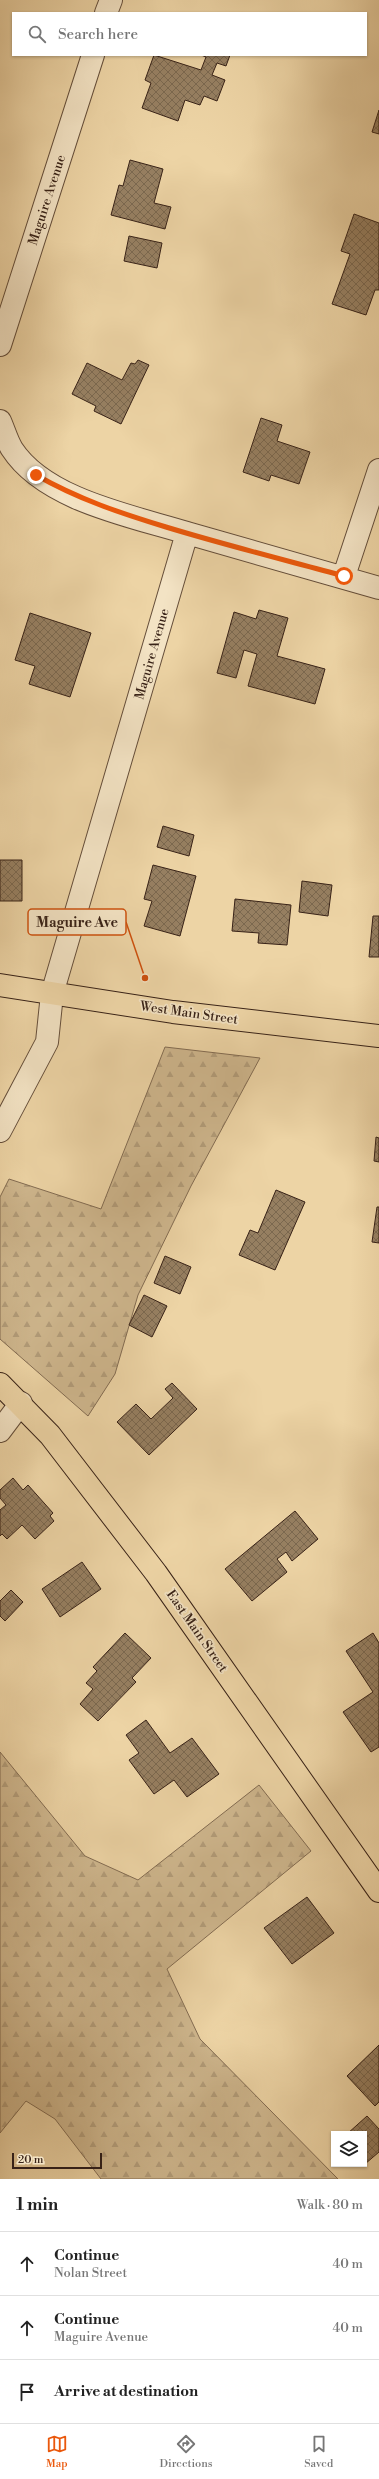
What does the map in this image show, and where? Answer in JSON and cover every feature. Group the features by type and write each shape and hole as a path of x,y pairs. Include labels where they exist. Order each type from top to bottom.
{"main road":[{"name":"West Main Street","path":"0,985 181,1013 379,1036"},
{"name":"East Main Street","path":"0,1384 21,1403 91,1488 156,1573 379,1891"}],"street":[{"path":"106,12 111,0"},
{"name":"Maguire Avenue","path":"0,345 93,56"},
{"path":"0,421 12,449 36,475 65,492 99,506 187,533 344,576 379,588"},
{"path":"344,576 379,470"},
{"name":"Maguire Avenue","path":"0,1132 47,1042 52,994 187,533"},
{"path":"0,1431 21,1403"}],"green space":[{"path":"165,1047 260,1058 191,1186 138,1295 115,1374 88,1416 0,1339 0,1197 9,1179 101,1209"},
{"path":"0,1752 85,1856 138,1880 259,1785 311,1851 167,1969 200,2039 338,2179 101,2179 55,2119 26,2101 0,2133"}],"building":[{"path":"154,56 201,70 206,57 204,56 230,56 226,66 217,63 212,75 225,80 217,101 204,96 200,105 185,100 178,121 142,108 151,83 145,80"},
{"path":"379,110 379,134 372,132"},
{"path":"130,160 163,169 154,203 171,207 165,229 111,215 119,185 123,186"},
{"path":"354,214 379,223 379,290 375,290 366,315 332,304 350,254 341,251"},
{"path":"129,236 162,243 157,268 124,261"},
{"path":"138,360 149,365 121,424 94,411 96,406 72,394 87,363 122,380 131,363 135,364"},
{"path":"261,418 282,425 277,441 310,452 299,484 271,475 269,481 243,472"},
{"path":"259,610 288,618 277,656 325,669 315,704 248,686 257,654 244,650 236,678 217,673 234,612 256,619"},
{"path":"30,613 91,633 70,697 29,684 35,666 15,660"},
{"path":"163,826 194,835 189,856 157,847"},
{"path":"0,860 22,860 22,901 0,901"},
{"path":"153,865 196,876 180,936 144,926 152,901 144,899"},
{"path":"302,881 332,885 328,916 299,912"},
{"path":"235,899 291,905 287,945 258,943 259,933 232,931"},
{"path":"373,916 379,916 379,957 369,957"},
{"path":"376,1137 379,1138 379,1162 374,1161"},
{"path":"276,1190 305,1202 275,1270 239,1255 250,1230 258,1233"},
{"path":"377,1207 379,1207 379,1243 372,1242"},
{"path":"165,1256 191,1267 180,1294 154,1283"},
{"path":"144,1295 167,1306 152,1337 129,1325"},
{"path":"172,1383 197,1409 149,1455 117,1422 136,1404 151,1419 173,1398 165,1389"},
{"path":"13,1478 23,1490 28,1485 53,1513 50,1516 54,1521 35,1539 22,1525 7,1539 2,1534 0,1536 0,1510 6,1505 0,1498 0,1490"},
{"path":"295,1511 318,1539 292,1561 286,1552 277,1559 287,1572 252,1601 225,1569"},
{"path":"82,1562 101,1589 60,1617 42,1589"},
{"path":"11,1590 23,1602 5,1621 0,1616 0,1601"},
{"path":"125,1633 151,1658 132,1678 136,1682 98,1721 80,1704 93,1689 86,1683 97,1671 93,1667"},
{"path":"373,1633 379,1643 379,1747 371,1752 343,1712 373,1692 346,1651"},
{"path":"146,1720 170,1753 192,1738 219,1774 187,1797 174,1780 154,1794 129,1760 139,1753 126,1735"},
{"path":"307,1897 334,1933 292,1964 264,1928"},
{"path":"379,2045 379,2102 375,2106 347,2076"},
{"path":"367,2116 379,2129 379,2152 367,2162 367,2131 350,2131"}],"place":[{"name":"Maguire Ave","path":"145,978"}],"route":[{"path":"36,475 65,492 99,506 187,533 344,576"}]}
